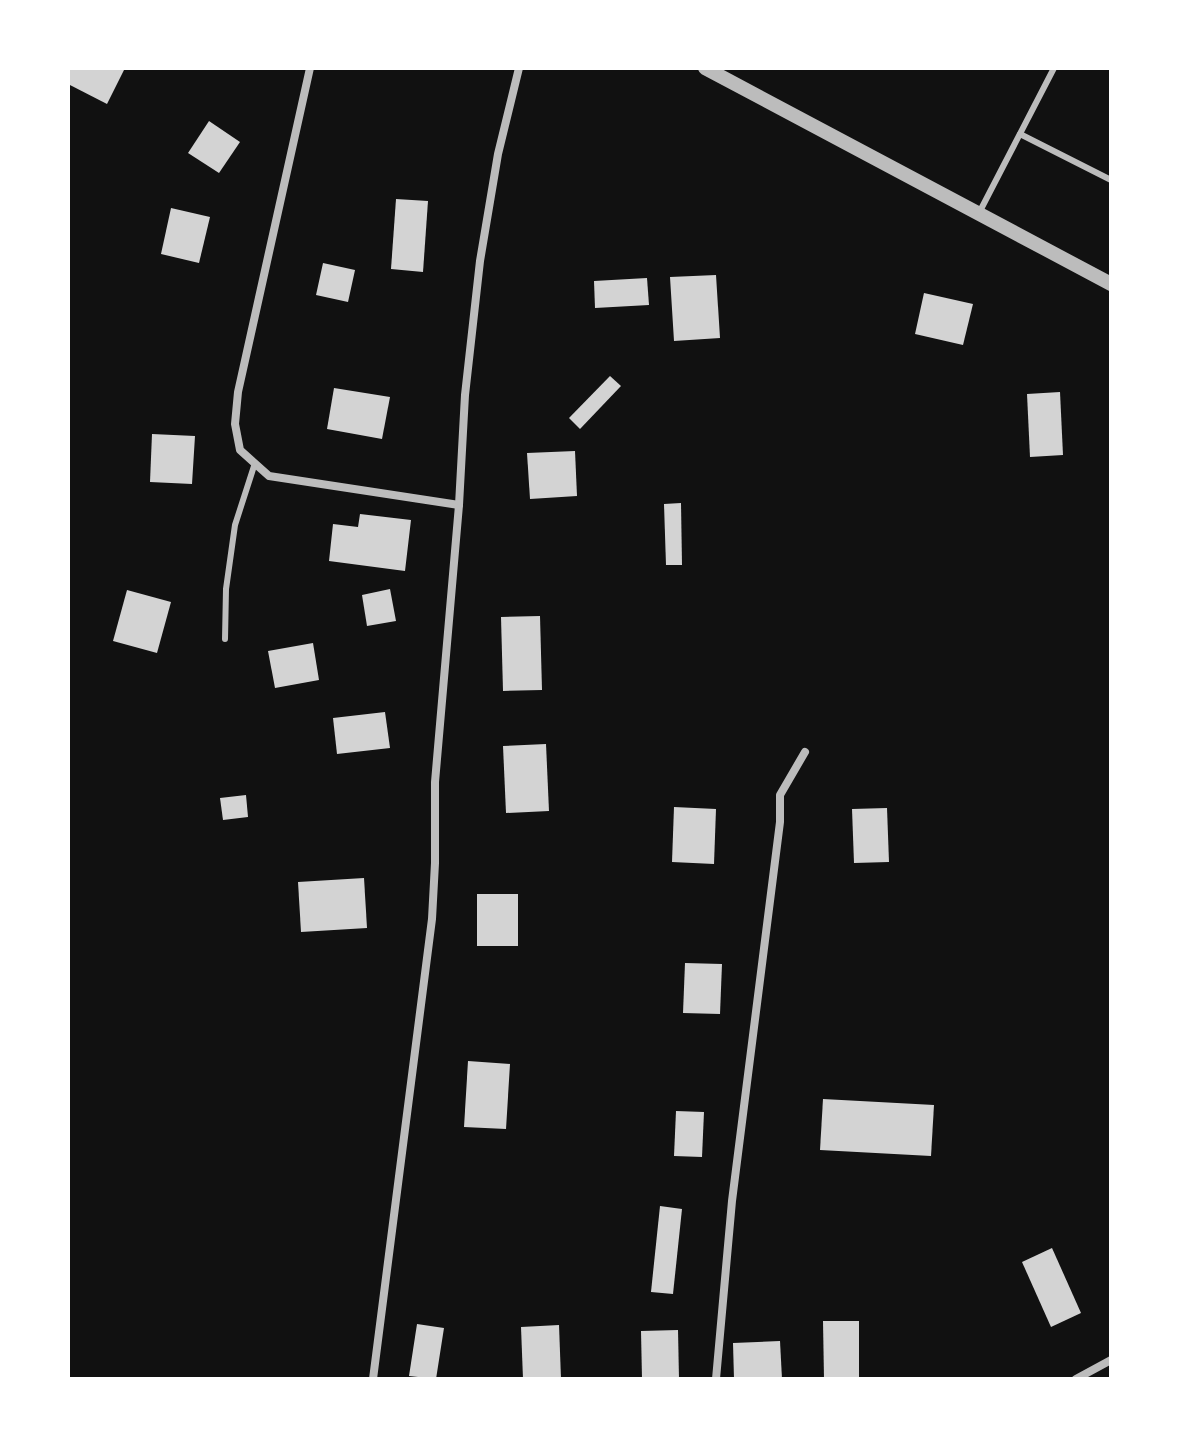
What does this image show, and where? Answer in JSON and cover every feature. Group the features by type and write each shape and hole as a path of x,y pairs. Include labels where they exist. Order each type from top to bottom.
{"street":[{"path":"310,68 238,392 235,424 240,450 269,476 459,505"},
{"path":"373,1379 432,919 437,741 459,505 465,395 480,261 498,154 519,68"},
{"path":"705,68 1111,284"},
{"path":"716,1379 732,1201 780,822 780,795 805,752"},
{"path":"1076,1379 1111,1360"}],"lane":[{"path":"979,213 1054,68"},
{"path":"1020,134 1111,180"},
{"path":"225,639 226,589 235,525 255,463"}],"building":[{"path":"68,68 124,70 107,104 68,84"},
{"path":"209,121 240,142 219,173 188,153"},
{"path":"396,199 428,201 423,272 391,269"},
{"path":"171,208 210,217 199,263 161,254"},
{"path":"323,263 355,270 348,302 316,295"},
{"path":"716,275 720,338 674,341 670,277"},
{"path":"647,278 649,305 595,308 594,281"},
{"path":"924,293 973,304 963,345 915,334"},
{"path":"610,376 621,386 580,429 569,418"},
{"path":"334,388 390,397 382,439 327,429"},
{"path":"1060,392 1063,455 1030,457 1027,394"},
{"path":"152,434 195,436 192,484 150,482"},
{"path":"575,451 577,496 530,499 527,453"},
{"path":"681,503 682,565 666,565 664,504"},
{"path":"360,514 411,520 405,571 329,561 333,524 358,527"},
{"path":"390,589 396,621 367,626 362,595"},
{"path":"127,590 171,602 157,653 113,641"},
{"path":"540,616 542,690 503,691 501,617"},
{"path":"313,643 319,680 275,688 268,651"},
{"path":"385,712 390,748 337,754 333,718"},
{"path":"546,744 549,811 506,813 503,746"},
{"path":"246,795 248,817 223,820 220,798"},
{"path":"674,807 716,809 714,864 672,862"},
{"path":"887,808 889,862 854,863 852,809"},
{"path":"364,878 367,928 301,932 298,882"},
{"path":"477,894 518,894 518,946 477,946"},
{"path":"685,963 722,964 720,1014 683,1013"},
{"path":"468,1061 510,1064 506,1129 464,1127"},
{"path":"823,1099 934,1105 931,1156 820,1150"},
{"path":"676,1111 704,1112 702,1157 674,1156"},
{"path":"660,1206 682,1209 673,1294 651,1292"},
{"path":"1052,1248 1081,1313 1051,1327 1022,1262"},
{"path":"823,1321 859,1321 859,1379 824,1379"},
{"path":"417,1324 444,1328 436,1379 409,1376"},
{"path":"559,1325 561,1379 523,1379 521,1327"},
{"path":"678,1330 679,1379 642,1379 641,1331"},
{"path":"780,1341 782,1379 734,1379 733,1343"}]}
